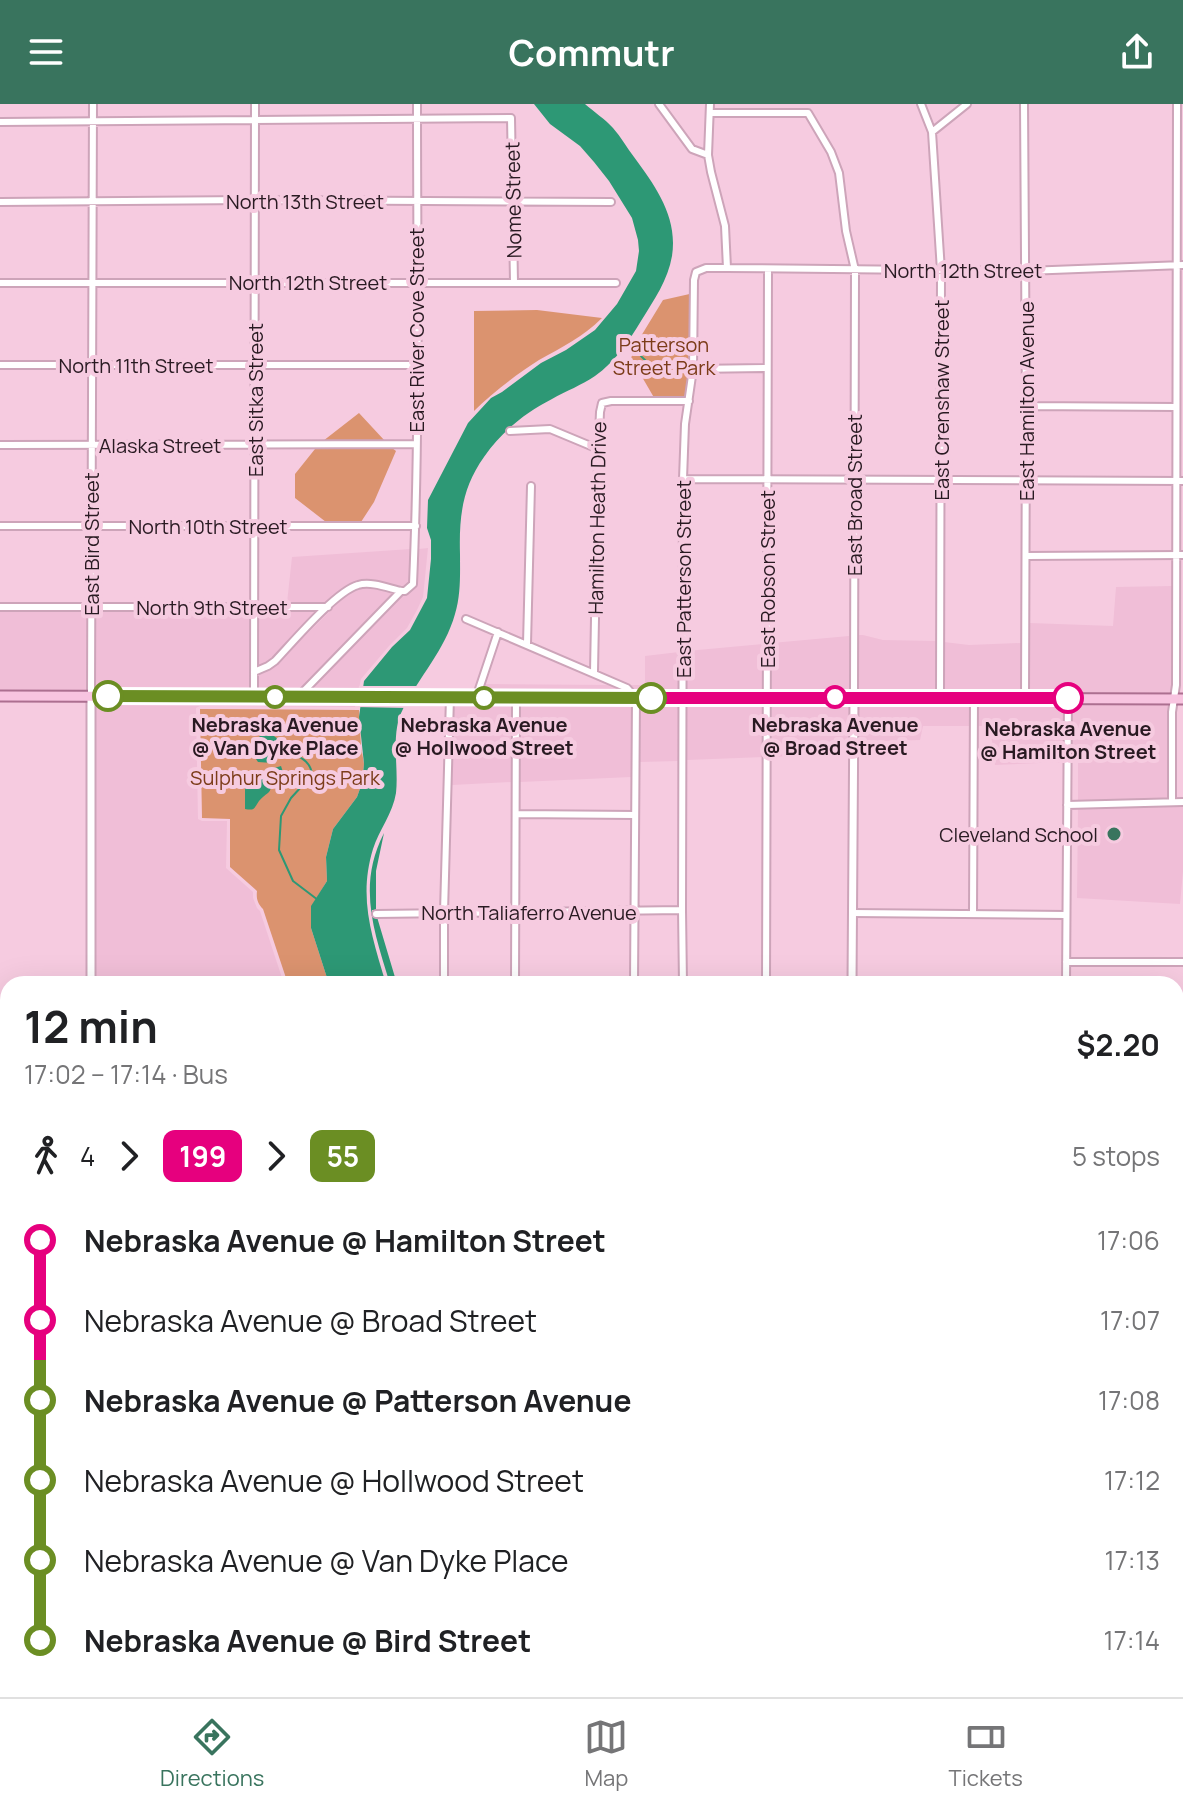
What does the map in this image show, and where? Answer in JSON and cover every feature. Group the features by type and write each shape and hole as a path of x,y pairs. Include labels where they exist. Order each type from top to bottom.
{"main road":[{"path":"0,696 1179,699"}],"street":[{"name":"East Bird Street","path":"91,976 93,104"},
{"name":"East Sitka Street","path":"254,697 255,104"},
{"name":"East River Cove Street","path":"401,591 413,584 416,526 417,104"},
{"path":"659,104 692,149 708,155"},
{"path":"710,104 708,155 725,226 727,268"},
{"path":"710,113 808,113 815,104"},
{"name":"East Crenshaw Street","path":"921,104 932,132 941,271 940,698"},
{"path":"932,132 967,104"},
{"name":"East Hamilton Avenue","path":"1024,104 1025,698"},
{"path":"1172,802 1172,712 1179,699 1176,685 1180,555 1176,407 1179,265 1177,104"},
{"name":"East Broad Street","path":"808,113 831,152 839,173 846,231 855,270 852,976"},
{"name":"Nome Street","path":"417,120 511,118 514,282"},
{"path":"0,122 417,120"},
{"name":"North 13th Street","path":"0,202 611,202"},
{"name":"North 12th Street","path":"696,272 706,268 1026,271 1179,265"},
{"name":"East Robson Street","path":"766,976 768,270"},
{"name":"East Patterson Street","path":"683,976 683,479 685,424 693,369 696,272"},
{"name":"North 12th Street","path":"0,283 616,283"},
{"name":"North 11th Street","path":"0,365 416,365"},
{"path":"693,369 767,368"},
{"name":"Hamilton Heath Drive","path":"594,672 598,449 602,403 689,401"},
{"path":"1026,406 1176,407"},
{"path":"510,431 550,429 598,449"},
{"name":"Alaska Street","path":"0,445 416,444"},
{"path":"683,479 1180,481"},
{"path":"527,644 531,486"},
{"name":"North 10th Street","path":"0,526 416,526"},
{"path":"1026,556 1180,555"},
{"path":"254,672 275,661 342,594 358,585 401,591"},
{"path":"298,697 401,591"},
{"name":"North 9th Street","path":"0,607 328,607"},
{"path":"466,619 594,672 627,688 636,698 634,976"},
{"path":"476,698 498,632"},
{"path":"444,976 450,697"},
{"path":"515,976 516,698"},
{"path":"973,913 974,698"},
{"path":"1066,976 1068,698"},
{"path":"1067,805 1183,802"},
{"path":"516,814 635,815"},
{"name":"North Taliaferro Avenue","path":"376,914 682,910"},
{"path":"852,913 1066,915"},
{"path":"1066,962 1183,962"}],"shaded area":[{"path":"534,104 585,104 613,128 664,203 672,228 670,265 655,298 615,358 595,376 523,417 498,439 471,480 461,515 460,584 455,614 445,640 409,697 399,719 396,793 373,849 369,867 369,917 384,976 326,976 311,928 311,906 327,881 326,857 333,829 357,797 362,783 364,764 359,717 364,681 410,630 427,598 431,559 431,540 427,528 428,500 468,423 491,398 595,330 617,304 636,271 639,251 632,218 594,162 580,146 550,124"},
{"path":"428,548 423,597 417,610 407,628 361,679 358,693 308,693 403,595 416,586 419,549"},
{"path":"411,549 409,582 403,587 359,581 340,591 326,604 258,604 287,603 292,557"},
{"path":"1172,586 1171,695 1029,695 1030,623 1113,626 1116,587"},
{"path":"359,588 394,593 297,693 258,693 258,674 278,663 344,597"},
{"path":"0,611 87,611 87,692 0,693"},
{"path":"95,611 250,611 249,693 95,692"},
{"path":"258,611 319,611 272,658 258,666"},
{"path":"858,635 883,640 936,641 936,694 858,694"},
{"path":"849,636 849,694 772,694 772,643"},
{"path":"944,642 969,645 1021,643 1021,694 944,694"},
{"path":"763,644 764,694 687,694 687,651"},
{"path":"679,652 679,694 638,694 630,685 645,685 645,656"},
{"path":"485,684 612,685 628,694 481,695"},
{"path":"95,700 357,700 356,707 196,708 198,819 227,821 226,868 253,892 281,976 95,976"},
{"path":"454,701 512,702 512,782 452,785"},
{"path":"679,701 678,761 640,762 640,702"},
{"path":"687,701 764,701 764,757 687,760"},
{"path":"772,701 849,701 849,753 772,757"},
{"path":"858,701 970,702 970,726 923,726 920,740 859,742 857,753"},
{"path":"521,702 632,702 631,777 520,782"},
{"path":"978,702 1064,702 1063,762 995,765 990,726 978,726"},
{"path":"1072,702 1170,702 1168,799 1078,801 1078,762 1071,762"},
{"path":"270,733 287,746 283,756 270,762 258,762 252,753 253,743 260,736"},
{"path":"281,766 284,775 270,780 269,792 254,808 245,809 245,788 252,786 249,778 254,777 257,785 260,783 258,773"},
{"path":"1183,806 1180,904 1077,898 1078,809"},
{"path":"384,833 376,871 376,910 372,910 372,915 371,872"},
{"path":"372,917 377,917 395,976 388,976"}],"green space":[{"name":"Patterson Street Park","path":"694,293 689,401 656,401 631,358 663,300"},
{"path":"537,310 602,318 580,336 514,378 474,411 474,311"},
{"path":"359,413 385,441 323,441"},
{"path":"392,448 396,451 374,502 361,522 326,522 295,498 295,474 315,449"},
{"name":"Sulphur Springs Park","path":"200,709 359,710 364,764 362,783 357,797 333,829 326,857 327,881 311,907 311,928 326,976 285,976 257,891 230,867 230,819 202,818"}],"pier":[{"path":"359,686 421,686 408,708 355,707"}],"waterway":[{"path":"628,340 651,365 669,372"},
{"path":"285,751 306,762 312,775 291,798 281,816 279,850 293,881 318,900"}],"bus line":[{"name":"55","path":"108,696 651,698"},
{"name":"199","path":"651,698 1068,698"}],"place":[{"name":"Nebraska Avenue @ Van Dyke Place","path":"275,697"},
{"name":"Nebraska Avenue @ Broad Street","path":"835,697"},
{"name":"Nebraska Avenue @ Hollwood Street","path":"484,698"},
{"name":"Nebraska Avenue @ Hamilton Street","path":"1068,698"},
{"name":"Cleveland School","path":"1114,834"}]}
